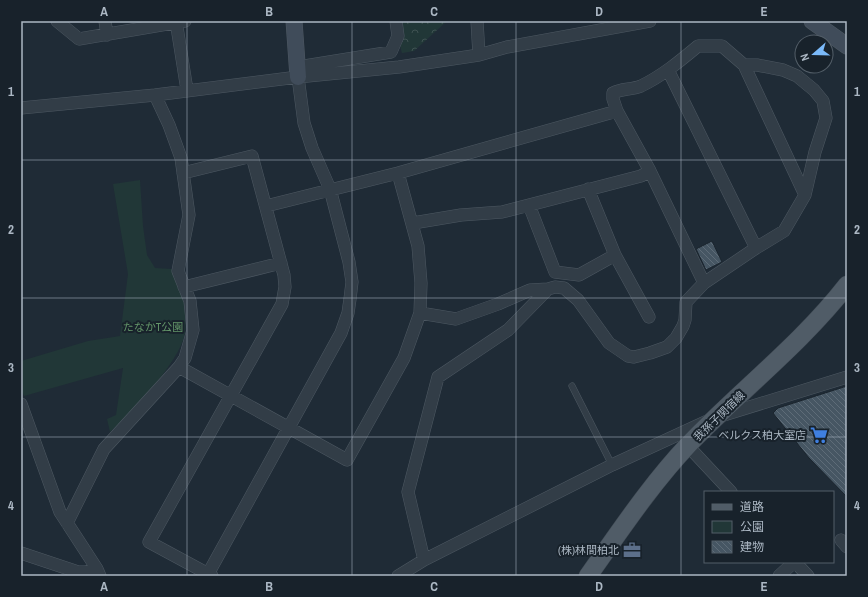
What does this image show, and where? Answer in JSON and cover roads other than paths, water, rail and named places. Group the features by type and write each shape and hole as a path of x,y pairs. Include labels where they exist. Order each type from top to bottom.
{"main road":[{"name":"我孫子関宿線","path":"588,576 641,504 688,446 714,418 828,309 847,285"}],"street":[{"path":"57,21 79,39 179,21 187,90"},
{"path":"105,21 107,35"},
{"path":"183,173 252,156 281,263 285,287 282,304 149,542 210,575 341,333 348,313 352,282 349,262 330,189 312,148 304,123 294,21"},
{"path":"21,108 155,95 298,72 391,52 398,36 396,21"},
{"path":"477,21 479,55"},
{"path":"298,72 400,67 479,55 507,47 650,21"},
{"path":"812,21 847,46"},
{"path":"704,283 650,171 617,111 612,99 613,93 619,90 639,87 668,70 698,46 722,46 744,65 805,195"},
{"path":"420,313 456,319 498,304 530,290 555,287 564,288 578,300 609,343 628,356 634,357 667,347 676,338 683,326 685,320 686,302 704,283 784,231 805,195 815,152 826,118 823,101 814,90 797,76 783,70 757,65 744,65"},
{"path":"668,70 756,248"},
{"path":"67,523 104,449 179,367 185,358 193,330 190,301 178,271 189,215 181,158 170,126 155,95"},
{"path":"266,206 398,173 617,111"},
{"path":"413,223 461,215 502,212 641,176 650,171"},
{"path":"179,367 347,460 404,358 420,313 420,265 418,246 413,223 398,173"},
{"path":"588,189 616,255 649,317"},
{"path":"529,205 555,272 579,275 616,255"},
{"path":"184,287 281,263"},
{"path":"424,560 408,492 438,377 508,330 548,289"},
{"path":"398,576 424,560 612,465 714,418 847,377"},
{"path":"21,404 60,512 99,572"},
{"path":"688,446 730,491"},
{"path":"21,553 78,572 99,572"},
{"path":"779,576 793,563"},
{"path":"795,563 808,576"}],"lane":[{"path":"572,386 612,465"}],"place":[{"name":"ベルクス柏大室店","path":"819,435"},
{"name":"(株)林間柏北","path":"632,550"}],"park label":[{"name":"たなかT公園","path":"153,327"}]}
